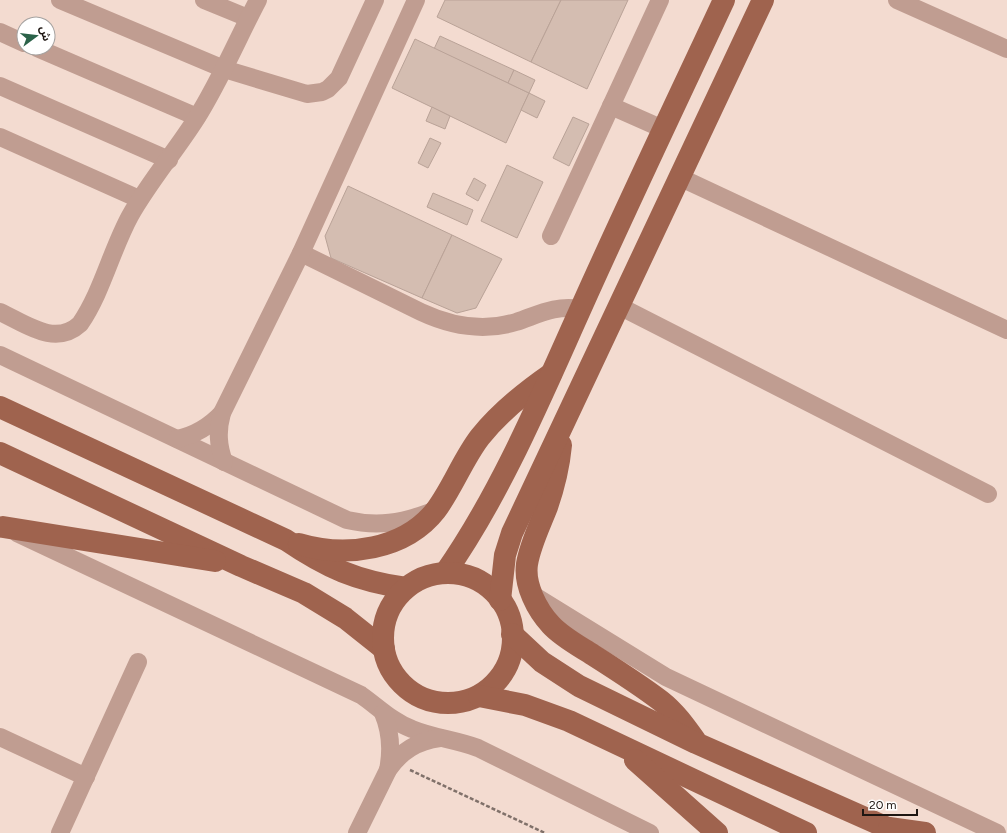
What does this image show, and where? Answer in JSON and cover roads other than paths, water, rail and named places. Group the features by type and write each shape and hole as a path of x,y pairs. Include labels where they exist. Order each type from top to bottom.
{"main road":[{"path":"445,573 477,524 554,373 581,309 724,0"},
{"path":"500,600 505,555 512,533 763,0"},
{"path":"0,407 286,540 313,548 367,549 392,543 416,529 435,511 480,437 514,402 554,373"},
{"path":"564,423 556,474 527,565 527,580 533,595 541,613 551,626 580,648 661,701 684,724 696,743"},
{"path":"0,453 241,566 282,583 325,605 350,622 384,649"},
{"path":"1,526 241,566"},
{"path":"286,540 315,560 338,571 364,580 406,588"},
{"path":"445,573 461,575 476,580 489,589 500,600 506,611 512,634 511,652 504,670 494,684 479,696 460,703 439,703 419,697 403,685 390,669 384,649 383,632 387,616 394,601 406,588 424,578 445,573"},
{"path":"512,634 542,662 562,677 696,743 894,831 925,833"},
{"path":"479,696 525,705 547,712 806,833"},
{"path":"616,743 717,833"}],"street":[{"path":"60,0 224,69 300,93 314,94 328,89 339,78 375,0"},
{"path":"204,0 248,18"},
{"path":"0,312 51,335 67,333 74,330 85,317 127,221 139,199 152,180 169,160 197,117 224,69 258,0"},
{"path":"224,462 218,443 218,433 222,414 302,253 416,0"},
{"path":"551,236 660,0"},
{"path":"897,0 1007,49"},
{"path":"0,32 16,39"},
{"path":"56,56 197,117"},
{"path":"0,86 169,160"},
{"path":"611,106 664,129"},
{"path":"0,137 139,199"},
{"path":"679,177 1007,330"},
{"path":"302,253 426,315 457,326 496,326 515,322 549,309 569,307 581,309"},
{"path":"619,306 988,494"},
{"path":"0,355 347,520 367,525 385,525 412,520 435,511"},
{"path":"177,439 197,433 206,428 222,414"},
{"path":"1,526 361,696 383,712 411,729 478,748 650,833"},
{"path":"533,595 666,677 997,833"},
{"path":"60,833 138,662"},
{"path":"383,712 387,723 390,741 391,766"},
{"path":"0,737 86,777"},
{"path":"358,833 391,766 410,747 430,739 440,738"}]}
